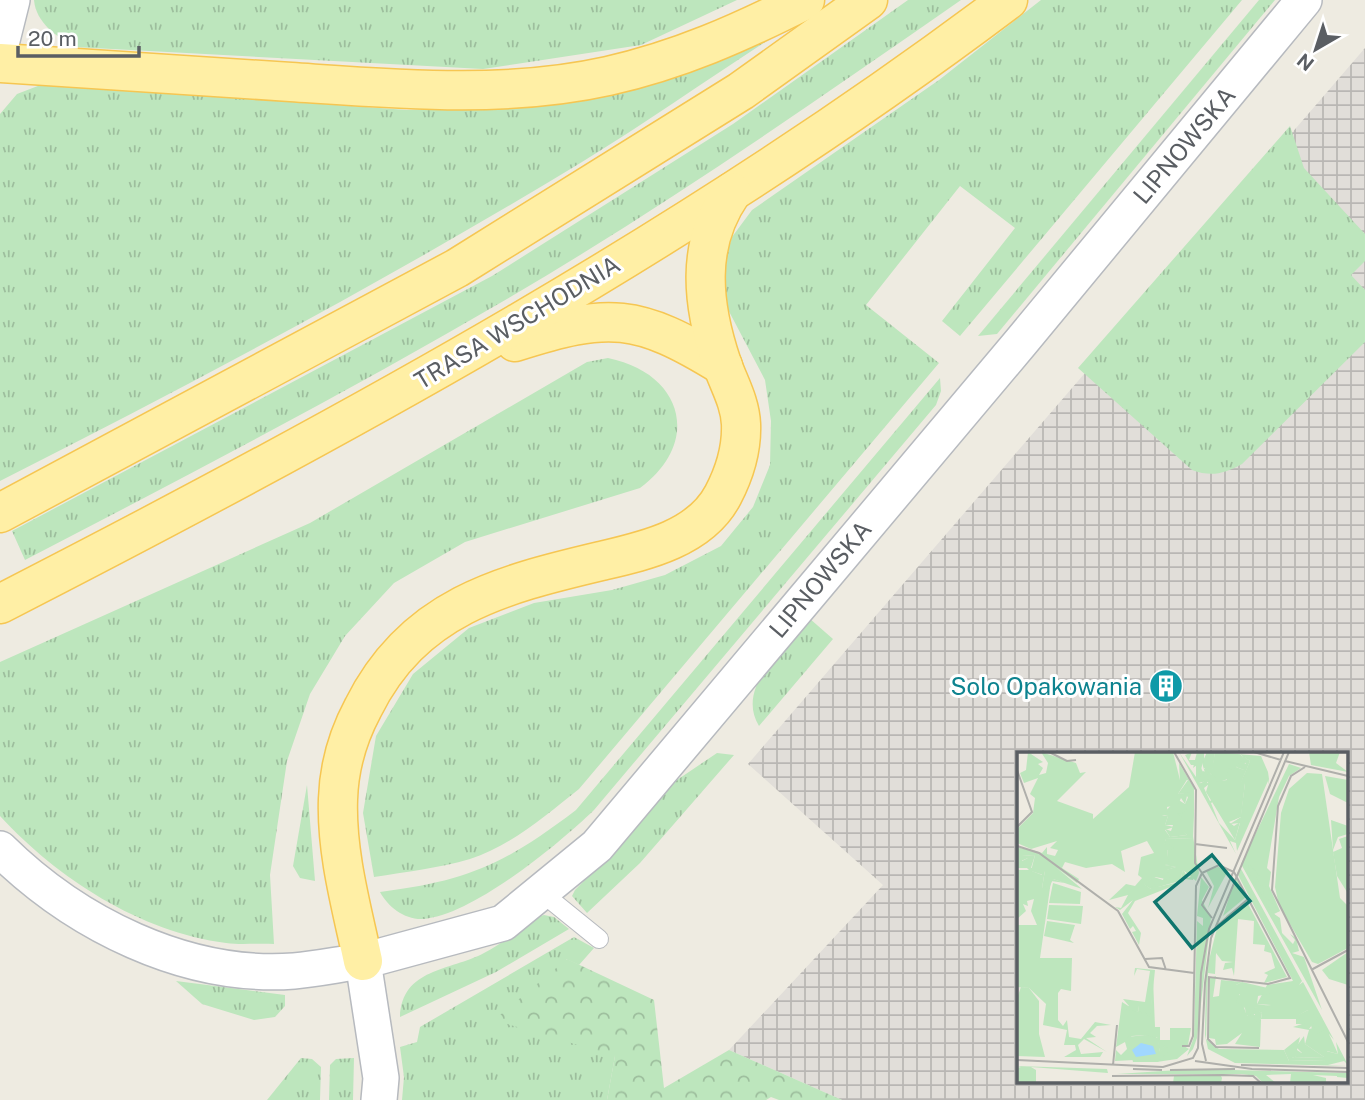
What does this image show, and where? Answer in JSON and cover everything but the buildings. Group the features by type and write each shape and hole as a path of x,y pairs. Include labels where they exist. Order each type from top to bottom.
{"main road":[{"path":"0,63 365,87 456,89 536,86 607,76 731,38 805,0"},
{"path":"0,513 457,268 740,91 867,0"},
{"name":"TRASA WSCHODNIA","path":"0,604 460,360 732,191 895,85 1008,0"},
{"path":"363,961 348,888 338,801 341,765 355,723 372,689 395,657 421,631 474,598 535,576 658,545 688,532 721,499 739,452 741,424 733,388 723,366 705,298 704,271 713,227 732,191"},
{"path":"460,360 560,328 606,321 652,329 690,346 723,366"}],"street":[{"path":"0,48 12,0"},
{"name":"LIPNOWSKA","path":"0,849 30,877 100,925 146,946 192,961 272,971 363,961 503,923 597,846 1021,342 1304,0"},
{"path":"363,961 381,1078 379,1100"}],"lane":[{"path":"541,892 599,939"}],"shaded area":[{"path":"1365,48 1365,1100 842,1100 729,1050 883,885 748,764"}],"green space":[{"path":"34,0 737,0 641,45 483,69 75,47 43,22"},
{"path":"908,0 961,0 683,189 512,296 331,398 25,560 12,531 492,276 733,124"},
{"path":"1041,0 1242,0 960,336 942,321 1015,228 960,186 866,305 939,363 579,789 528,829 485,853 446,865 374,877 363,813 376,736 413,674 469,628 534,603 612,590 665,575 721,546 753,507 770,465 771,421 765,380 723,300 722,268 732,237 752,210 939,80"},
{"path":"1259,0 1275,0 997,334 978,336"},
{"path":"782,31 607,146 511,205 221,366 0,481 0,114 17,94 43,84 407,110 551,105 675,76"},
{"path":"1290,126 1304,168 1365,234 1365,261 1351,275 1365,290 1365,342 1242,464 1217,473 1199,472 1192,470 1078,368"},
{"path":"608,358 633,366 653,378 667,393 675,411 677,430 672,450 660,470 640,488 465,542 394,583 345,636 310,694 287,761 270,875 274,944 232,944 194,937 132,914 74,881 23,839 0,816 0,662 310,523 587,362"},
{"path":"940,378 941,391 936,405 594,810 560,841 514,876 466,905 443,915 416,919 404,915 388,903 380,892 438,882 484,867 528,844 576,810"},
{"path":"809,618 833,639 759,726 753,711 753,697 758,682 776,655"},
{"path":"717,753 734,755 640,863 587,913 572,896 575,890 626,838 674,782"},
{"path":"307,785 315,881 300,878 293,866"},
{"path":"544,915 554,917 569,929 496,972 400,1017 403,1001 418,980 484,953"},
{"path":"574,937 594,948 579,965 566,959 615,1056 607,1100 402,1100 404,1077 400,1047 417,1042 420,1027"},
{"path":"567,959 654,1000 664,1088 729,1050 842,1100 779,1100 771,1097 766,1100 607,1100 615,1056 494,1020"},
{"path":"176,981 285,995 285,1006 275,1017 254,1020 202,1004"},
{"path":"301,1058 312,1059 321,1067 320,1100 267,1100"},
{"path":"354,1058 353,1100 329,1100 330,1065 336,1059"}],"place":[{"name":"Solo Opakowania","path":"1166,686"}]}
